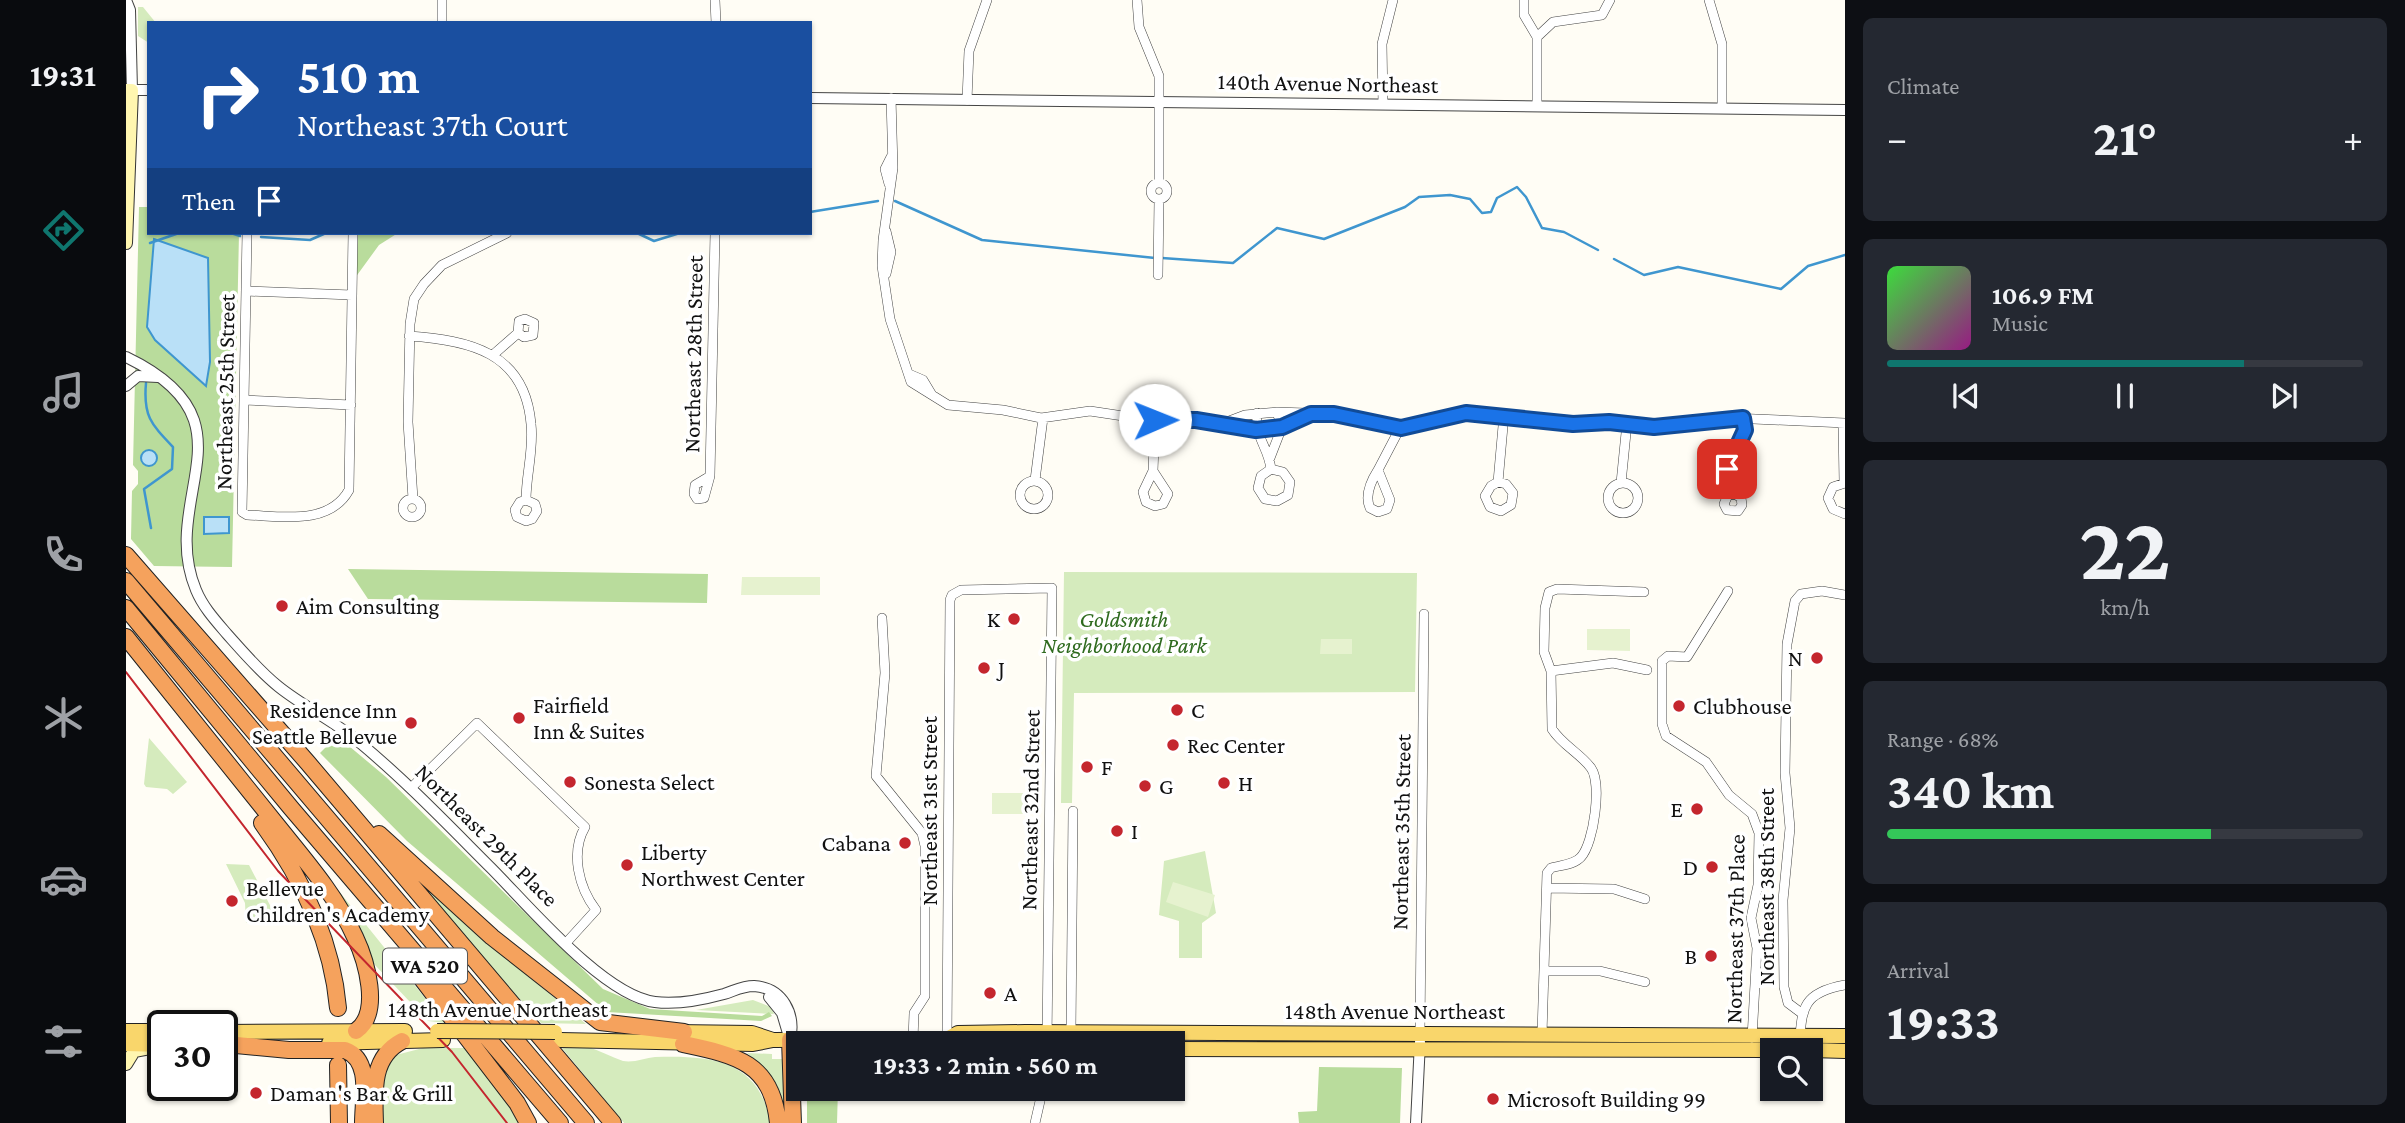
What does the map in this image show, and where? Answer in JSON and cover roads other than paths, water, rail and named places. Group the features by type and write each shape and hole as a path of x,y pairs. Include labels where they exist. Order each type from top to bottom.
{"highway":[{"path":"126,555 308,764 613,1123"},
{"name":"WA 520","path":"126,581 586,1123"},
{"name":"WA 520","path":"126,608 291,808 560,1123"},
{"path":"128,640 278,844 295,874 331,955 338,1008"},
{"path":"157,678 322,883 354,933 362,953 369,1001 367,1020 356,1031"},
{"path":"308,764 469,918 576,1005 604,1024 684,1038 751,1065 774,1099 778,1123"},
{"path":"291,808 317,846 485,1061 528,1123"},
{"path":"374,1123 379,1063 385,1052 402,1041"},
{"path":"238,1046 289,1050 345,1050 353,1053 363,1071 363,1123"},
{"path":"338,1065 339,1123"},
{"path":"792,1101 793,1123"}],"main road":[{"path":"126,243 129,90"},
{"path":"126,1031 147,1031"},
{"name":"148th Avenue Northeast","path":"238,1032 356,1031 440,1036 684,1038 752,1033 773,1040 786,1040"},
{"name":"148th Avenue Northeast","path":"1185,1032 1542,1034 1752,1043 1760,1046"},
{"name":"148th Avenue Northeast","path":"238,1045 402,1041 440,1036"},
{"name":"148th Avenue Northeast","path":"1823,1039 1845,1036"},
{"name":"148th Avenue Northeast","path":"1185,1049 1420,1051 1760,1043"},
{"path":"126,1044 147,1045"},
{"path":"126,1064 134,1051 147,1048"},
{"path":"1823,1050 1845,1051"}],"street":[{"path":"442,0 442,21"},
{"path":"715,0 716,21"},
{"path":"967,100 969,51 987,0"},
{"path":"1137,0 1139,27 1158,69 1159,183 1153,185 1151,193 1159,200 1159,269"},
{"path":"1383,104 1381,44 1393,0"},
{"path":"1524,0 1524,15 1537,37 1537,106"},
{"path":"1537,37 1553,22 1602,15 1611,0"},
{"path":"1709,0 1722,44 1722,108"},
{"path":"126,1 130,10 129,90 147,90"},
{"name":"140th Avenue Northeast","path":"812,98 1845,110"},
{"path":"891,99 893,168 882,251 890,319 915,387 961,409 1003,410 1044,418 1090,411 1155,420 1224,423 1256,430 1282,427 1311,414"},
{"name":"Northeast 25th Street","path":"247,235 242,512 247,515 316,516 344,499 349,491 353,235"},
{"path":"414,499 414,467 408,422 409,336 415,299 432,274 442,265 503,235"},
{"name":"Northeast 28th Street","path":"710,476 715,235"},
{"path":"246,291 352,295"},
{"path":"494,354 518,334"},
{"path":"409,336 459,341 494,354 517,381 532,427 526,500"},
{"name":"Northeast 29th Place","path":"126,357 164,378 186,403 198,434 197,475 188,553 195,588 203,606 245,654 279,687 357,740 411,788 566,943 612,983 636,997 673,1003 754,986 779,995 792,1022 791,1031"},
{"path":"126,386 134,378 144,375 164,378"},
{"path":"244,400 351,405"},
{"path":"1270,458 1280,439 1282,427 1277,412"},
{"path":"1224,423 1257,413 1277,412 1334,414 1401,428 1466,413 1573,424 1627,423 1667,427 1745,418 1844,423 1845,483 1833,487 1828,498 1833,509 1845,514"},
{"path":"1257,413 1256,430 1270,458 1271,469"},
{"path":"1498,482 1504,415"},
{"path":"1035,480 1044,418"},
{"path":"1728,495 1727,469 1745,430 1745,418"},
{"path":"1153,471 1155,420"},
{"path":"1621,483 1627,423"},
{"path":"1378,470 1401,428"},
{"name":"Northeast 31st Street","path":"949,1031 950,600 952,595 961,590 1052,588"},
{"name":"Northeast 32nd Street","path":"1047,1031 1052,588"},
{"path":"1542,1034 1549,869 1575,862 1585,852 1597,791 1592,769 1552,729 1551,671 1544,652 1545,608 1549,592 1563,589 1644,592"},
{"name":"Northeast 37th Place","path":"1728,591 1687,657 1668,656 1662,661 1662,724 1669,739 1706,762 1729,795 1752,814 1759,833 1758,885 1751,918 1757,948 1752,1043"},
{"name":"Northeast 38th Street","path":"1800,1012 1788,1003 1784,987 1783,900 1790,828 1785,773 1787,640 1795,601 1801,594 1822,591 1845,595"},
{"name":"Northeast 35th Street","path":"1416,1123 1420,1051 1424,614"},
{"path":"882,618 885,673 876,776 922,833 925,846 925,996 914,1013 913,1031"},
{"path":"1551,671 1613,663 1647,670"},
{"path":"411,788 477,723 585,827 579,849 580,881 596,910 566,943"},
{"name":"Northeast 32nd Street","path":"1072,1031 1073,811"},
{"path":"1547,888 1614,889 1645,899"},
{"path":"1545,971 1600,971 1645,982"},
{"path":"1799,1038 1800,1012 1815,994 1845,985"},
{"path":"1035,1123 1040,1101"}],"water":[{"path":"154,239 208,258 210,362 206,386 155,340 147,327"},
{"path":"146,450 152,450 157,458 155,464 146,466 141,461 141,455"},
{"path":"204,517 229,517 229,533 204,534"}],"waterway":[{"path":"1162,258 1233,263 1277,228 1324,239 1405,207 1419,197 1450,195 1470,199 1482,213 1491,212 1497,198 1517,187 1526,197 1542,228 1564,232 1598,250"},
{"path":"812,212 878,201"},
{"path":"895,201 982,240 1155,258"},
{"path":"150,243 173,235"},
{"path":"261,237 310,240 321,235"},
{"path":"641,235 654,241 674,235"},
{"path":"1614,259 1644,275 1678,267 1781,289 1808,266 1845,255"},
{"path":"146,383 147,412 159,432 173,447 172,469 144,489 151,528"}],"tram line":[{"path":"126,672 278,871 452,1052 507,1123"}],"place":[{"name":"Aim Consulting","path":"282,606"},
{"name":"K","path":"1014,619"},
{"name":"N","path":"1817,658"},
{"name":"J","path":"984,668"},
{"name":"Clubhouse","path":"1679,706"},
{"name":"C","path":"1177,710"},
{"name":"Fairfield Inn & Suites","path":"519,718"},
{"name":"Residence Inn Seattle Bellevue","path":"411,723"},
{"name":"Rec Center","path":"1173,745"},
{"name":"F","path":"1087,767"},
{"name":"Sonesta Select","path":"570,782"},
{"name":"H","path":"1224,783"},
{"name":"G","path":"1145,786"},
{"name":"E","path":"1697,809"},
{"name":"I","path":"1117,831"},
{"name":"Cabana","path":"905,843"},
{"name":"Liberty Northwest Center","path":"627,865"},
{"name":"D","path":"1712,867"},
{"name":"Bellevue Children's Academy","path":"232,901"},
{"name":"B","path":"1711,956"},
{"name":"A","path":"990,993"},
{"name":"Daman's Bar & Grill","path":"256,1093"},
{"name":"Microsoft Building 99","path":"1493,1099"}],"park label":[{"name":"Goldsmith Neighborhood Park","path":"1124,632"}]}
